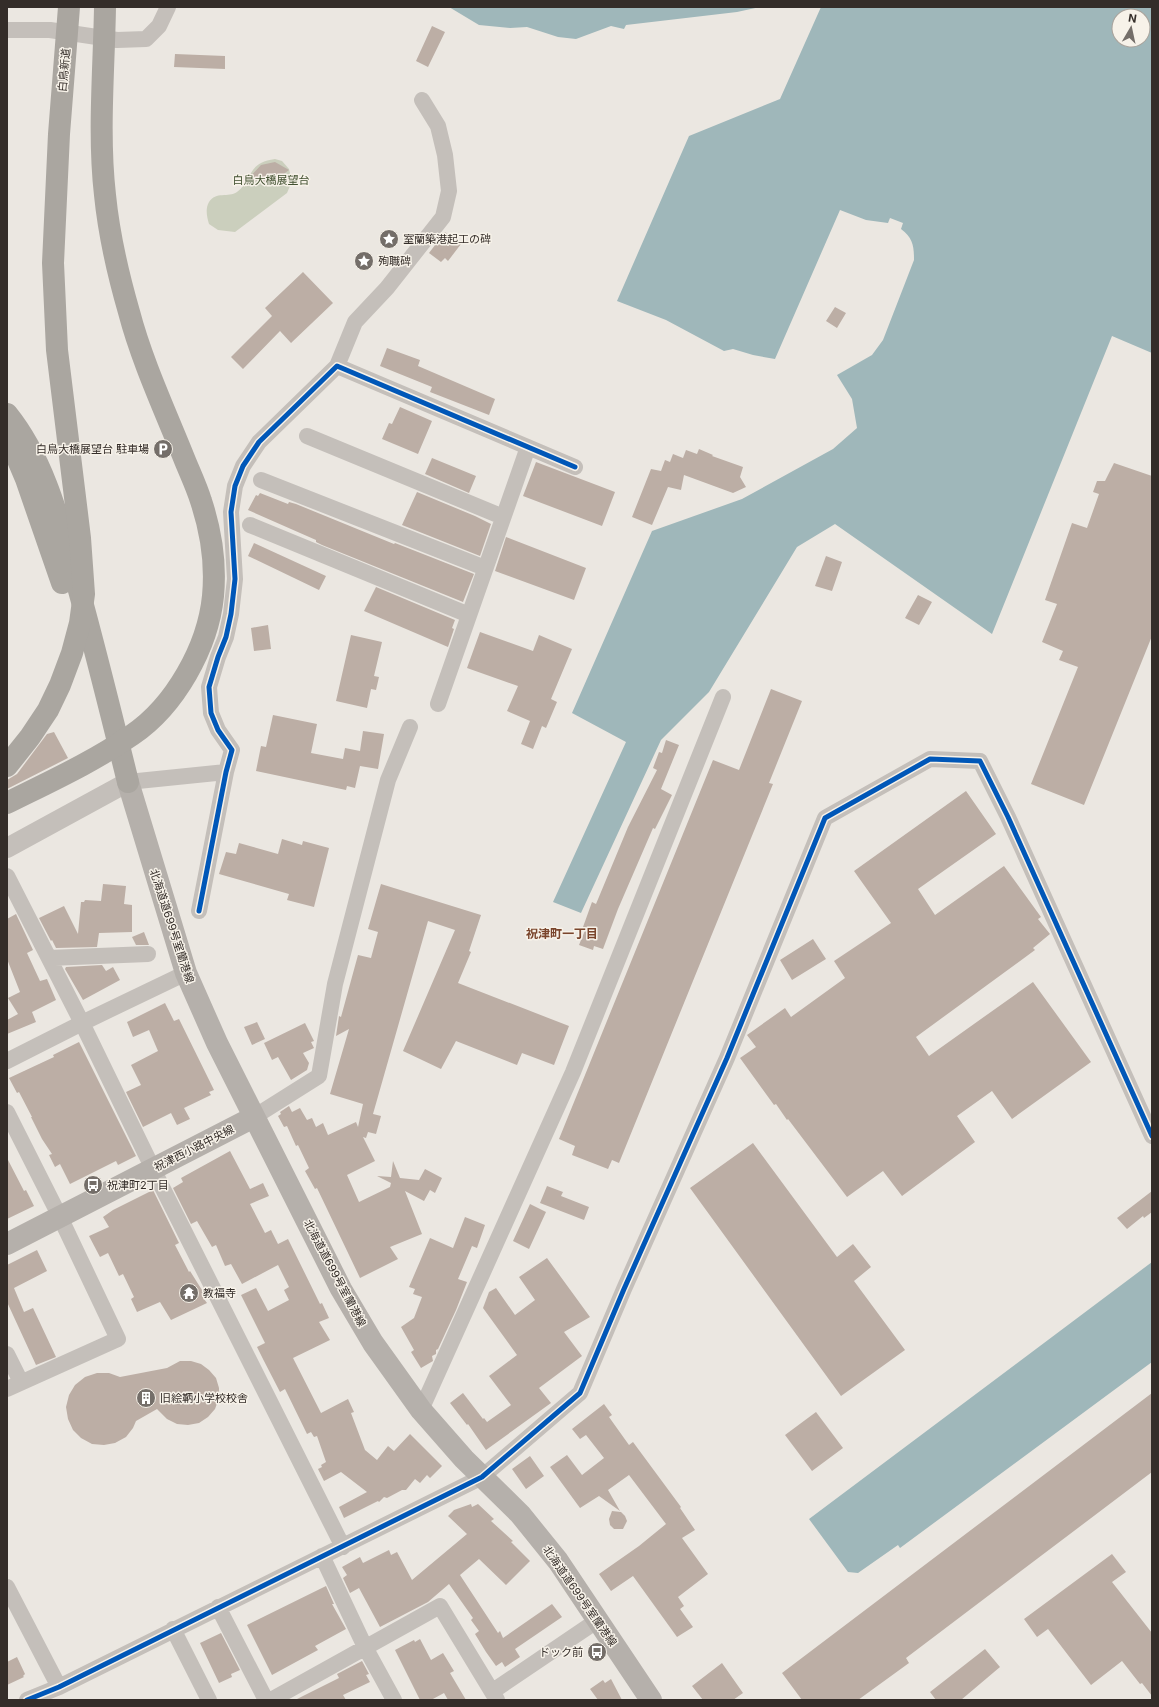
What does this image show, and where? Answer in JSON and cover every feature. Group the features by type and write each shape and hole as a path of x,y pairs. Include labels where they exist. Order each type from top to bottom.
{"highway":[{"name":"白鳥新道","path":"7,766 30,737 48,710 60,686 72,653 80,623 84,594 79,530 57,350 53,264 59,134 69,7"},
{"path":"7,803 83,764 128,738 159,712 182,685 193,662 202,640 213,597 214,569 212,541 201,501 129,316 113,251 104,194 102,134 105,7"},
{"path":"7,414 37,464 56,509 96,649 128,782"},
{"path":"7,440 12,446 37,506 128,782"}],"main road":[{"name":"北海道道699号室蘭港線","path":"128,782 186,973 217,1043 341,1289 373,1343 422,1410 482,1477 520,1514 558,1561 651,1700"},
{"name":"祝津西小路中央線","path":"7,1244 254,1117"}],"street":[{"path":"7,30 50,30 117,40 146,39 159,26 168,7"},
{"path":"199,911 226,772 232,750 218,730 211,713 209,687 232,614 235,580 231,512 233,493 243,466 259,442 338,366 355,322 387,288 443,217 449,191 445,155 438,126 422,100"},
{"path":"338,366 575,467"},
{"path":"307,436 504,517"},
{"path":"438,704 528,447"},
{"path":"261,480 486,568"},
{"path":"250,525 469,615"},
{"path":"422,1410 573,1072 724,697"},
{"path":"254,1117 319,1076 335,984 386,788 410,727"},
{"path":"27,1700 343,1547 482,1477 580,1393 624,1289 727,1058 824,818 930,759 980,761 1008,817 1152,1136"},
{"path":"7,848 128,782 226,772"},
{"path":"7,876 82,1022 153,1169 343,1547"},
{"path":"49,958 148,954"},
{"path":"7,1061 82,1022 186,973"},
{"path":"7,1112 60,1217 118,1339 14,1386 7,1354"},
{"path":"322,1556 365,1647 392,1699"},
{"path":"7,1587 58,1686"},
{"path":"218,1607 270,1700 440,1606 495,1696 598,1620"},
{"path":"173,1629 209,1700"}],"green space":[{"name":"白鳥大橋展望台","path":"275,159 282,161 289,169 292,181 287,193 235,232 218,230 209,224 207,210 209,202 212,199 219,196 234,194 242,187 259,164"}],"water":[{"path":"449,7 760,7 737,12 626,25 624,29 611,26 576,39 558,37 527,27 510,28 479,25"},
{"path":"821,7 1152,7 1152,353 1112,336 992,634 835,524 797,547 709,692 661,740 581,913 553,902 626,742 572,713 652,531 742,499 833,449 857,428 852,399 837,375 872,355 883,340 914,260 912,243 905,232 901,229 903,223 890,218 888,223 866,220 840,210 775,359 753,355 733,349 724,351 666,320 617,301 689,136 780,99"},
{"path":"1152,1262 1152,1362 900,1548 898,1545 858,1573 848,1572 809,1519"}],"building":[{"path":"432,26 445,32 428,67 416,61"},
{"path":"175,54 225,56 225,69 174,67"},
{"path":"275,162 289,170 272,183 247,180 261,165"},
{"path":"445,232 461,244 448,261 445,258 441,262 429,253"},
{"path":"303,272 333,303 291,343 280,331 243,369 231,357 272,316 265,308"},
{"path":"835,307 846,313 837,328 826,321"},
{"path":"387,348 420,360 418,366 495,399 489,415 430,392 432,387 380,366"},
{"path":"400,407 432,421 418,454 382,439 389,423 392,424"},
{"path":"699,449 713,455 712,456 743,467 740,477 746,487 733,493 684,475 681,490 668,487 652,525 632,517 651,469 661,471 665,460 670,462 673,454 683,458 686,450 697,454"},
{"path":"432,458 476,476 469,493 425,474"},
{"path":"536,462 615,492 602,526 523,496"},
{"path":"1114,463 1152,476 1152,636 1084,805 1031,784 1078,667 1059,660 1063,651 1042,642 1057,604 1045,600 1072,523 1087,528 1099,494 1093,492 1097,481 1105,481"},
{"path":"417,492 491,524 480,556 402,525"},
{"path":"260,493 288,504 289,502 296,504 394,544 395,543 474,574 463,602 322,545 316,542 316,540 248,510 256,495 258,496"},
{"path":"506,537 586,568 574,600 495,571"},
{"path":"254,543 326,576 319,590 248,556"},
{"path":"826,556 842,562 832,591 815,586"},
{"path":"376,587 455,620 452,628 454,629 448,647 364,611"},
{"path":"918,595 932,602 919,625 905,618"},
{"path":"268,625 271,649 254,651 251,628"},
{"path":"480,632 533,651 539,635 572,649 551,699 557,702 546,728 542,726 533,749 521,744 530,721 507,711 518,686 467,668"},
{"path":"351,635 382,642 374,676 379,677 376,690 371,689 367,708 336,701"},
{"path":"771,689 802,701 769,783 773,784 619,1163 612,1160 608,1169 572,1155 575,1146 559,1139 713,760 739,770"},
{"path":"273,715 317,724 311,753 343,759 345,748 360,751 363,731 384,734 378,769 360,766 355,788 347,786 346,790 256,771 261,746 266,747"},
{"path":"54,732 68,758 7,789 7,780 17,774 47,734"},
{"path":"666,740 679,745 661,789 672,795 655,829 653,828 618,909 603,949 594,946 593,950 579,945 586,928 583,927 592,902 596,904 628,827 657,770 653,768 659,752 662,753"},
{"path":"966,791 996,834 918,889 935,915 1004,866 1041,917 1038,919 1050,934 1033,948 1035,950 916,1037 929,1056 1033,982 1091,1062 1012,1119 992,1091 957,1116 975,1142 902,1196 883,1171 847,1197 788,1119 787,1120 776,1104 774,1105 740,1058 756,1047 747,1035 785,1008 791,1017 845,978 834,961 891,923 854,871"},
{"path":"282,839 302,845 303,841 329,848 314,907 287,900 289,894 219,874 226,852 236,854 239,843 278,854"},
{"path":"103,884 126,886 124,904 132,905 132,932 99,933 97,947 56,948 39,918 64,906 78,934 81,902 84,902 85,900 101,901"},
{"path":"381,884 481,915 469,951 471,952 458,983 569,1026 554,1065 522,1053 517,1065 456,1041 441,1069 403,1051 455,930 428,921 373,1114 381,1116 376,1134 368,1132 366,1138 363,1137 375,1161 347,1175 359,1202 390,1187 391,1183 377,1176 391,1177 393,1161 400,1178 419,1180 425,1169 442,1178 435,1193 430,1190 424,1201 405,1191 422,1234 390,1247 398,1259 360,1278 317,1188 315,1189 305,1171 309,1168 298,1145 296,1146 287,1126 284,1127 278,1116 281,1114 280,1112 289,1106 292,1112 300,1108 307,1120 312,1118 316,1127 323,1123 328,1135 356,1122 358,1127 363,1104 330,1094 349,1029 336,1036 339,1016 341,1017 358,955 371,958 378,932 368,929"},
{"path":"16,914 33,950 27,953 40,981 47,979 56,1000 32,1012 36,1022 7,1034 7,1020 18,1014 8,998 20,992 7,959 7,919"},
{"path":"144,932 149,945 136,945 132,937"},
{"path":"813,939 826,959 792,980 780,960"},
{"path":"102,965 106,971 113,967 120,980 83,1000 65,969 66,967"},
{"path":"165,1003 174,1021 179,1019 214,1090 209,1092 211,1095 184,1108 190,1119 177,1125 171,1113 143,1127 126,1092 141,1085 131,1065 158,1051 149,1030 133,1037 127,1022"},
{"path":"257,1022 265,1039 252,1045 244,1027"},
{"path":"305,1023 314,1041 311,1042 314,1048 303,1053 309,1063 307,1070 291,1080 278,1057 272,1060 264,1043"},
{"path":"79,1042 136,1156 118,1165 116,1161 70,1184 60,1164 55,1167 49,1155 52,1154 42,1139 19,1092 17,1093 9,1078 54,1057 53,1055"},
{"path":"753,1143 837,1257 853,1244 871,1267 854,1281 905,1350 841,1396 690,1188"},
{"path":"230,1151 250,1189 263,1183 269,1196 250,1204 265,1233 271,1230 278,1244 288,1239 320,1304 322,1303 329,1318 319,1322 330,1340 293,1358 321,1413 348,1399 354,1412 351,1413 365,1450 377,1460 388,1446 394,1451 410,1434 442,1466 430,1478 427,1475 420,1483 415,1479 406,1490 402,1490 387,1498 384,1497 379,1502 378,1501 344,1518 339,1507 367,1492 341,1472 324,1481 318,1469 326,1462 317,1436 314,1437 311,1432 307,1434 285,1389 280,1392 257,1347 265,1343 241,1295 256,1288 268,1311 289,1300 284,1290 289,1287 278,1265 242,1284 231,1264 225,1266 216,1245 212,1247 197,1221 191,1224 173,1188 183,1182 181,1178"},
{"path":"7,1158 24,1191 26,1190 34,1206 7,1219"},
{"path":"547,1186 563,1192 561,1196 589,1207 584,1220 540,1203"},
{"path":"153,1190 179,1243 175,1245 189,1272 190,1271 207,1298 204,1299 207,1303 171,1320 160,1302 137,1312 131,1299 134,1297 123,1274 119,1276 108,1253 100,1257 89,1236 109,1227 103,1217 113,1210"},
{"path":"1152,1191 1152,1212 1144,1218 1143,1216 1127,1229 1117,1218"},
{"path":"530,1204 546,1212 529,1249 513,1241"},
{"path":"465,1217 485,1225 477,1248 472,1246 458,1279 467,1282 456,1310 438,1349 436,1350 436,1354 432,1356 433,1361 421,1368 411,1352 414,1350 401,1327 414,1318 422,1297 413,1294 415,1289 409,1287 430,1238 453,1248"},
{"path":"37,1250 47,1271 14,1288 24,1312 33,1308 56,1357 36,1365 7,1302 7,1265"},
{"path":"547,1258 590,1317 564,1332 582,1356 539,1388 551,1403 486,1450 468,1424 467,1425 450,1403 463,1393 487,1422 511,1405 489,1376 517,1355 483,1308 489,1292 496,1288 515,1315 535,1300 519,1277"},
{"path":"180,1361 191,1361 201,1364 216,1378 219,1388 219,1398 215,1409 208,1417 199,1423 188,1425 177,1424 167,1419 157,1409 136,1421 126,1437 115,1443 104,1445 92,1444 81,1438 73,1430 68,1419 66,1407 69,1395 75,1385 85,1377 97,1373 109,1373 120,1377 167,1368"},
{"path":"1152,1393 1152,1472 906,1658 909,1663 858,1700 802,1700 782,1673"},
{"path":"604,1404 612,1415 609,1417 629,1445 633,1442 681,1507 680,1508 695,1530 682,1538 708,1574 678,1597 684,1606 680,1609 693,1627 677,1637 633,1576 611,1591 599,1574 639,1546 666,1524 629,1475 608,1490 620,1511 599,1496 580,1508 550,1467 567,1455 582,1475 604,1458 586,1435 580,1439 572,1429"},
{"path":"816,1412 843,1448 812,1471 785,1435"},
{"path":"530,1456 544,1476 526,1489 512,1469"},
{"path":"471,1504 472,1507 478,1504 494,1519 491,1521 513,1541 511,1542 530,1561 506,1585 479,1559 460,1575 498,1633 500,1631 503,1638 552,1604 562,1617 515,1649 520,1657 505,1667 502,1662 496,1666 486,1652 475,1634 479,1631 471,1620 473,1618 449,1584 428,1602 380,1627 359,1588 350,1593 343,1578 347,1575 342,1567 360,1557 363,1563 389,1550 391,1555 397,1552 412,1580 467,1534 448,1516 454,1510"},
{"path":"612,1511 621,1512 625,1516 627,1521 623,1529 614,1529 610,1525 609,1519"},
{"path":"1112,1554 1126,1572 1112,1582 1152,1633 1152,1696 1142,1683 1140,1684 1122,1661 1091,1685 1048,1629 1037,1637 1024,1619"},
{"path":"326,1586 334,1604 332,1604 346,1629 315,1646 318,1650 272,1675 247,1625"},
{"path":"221,1633 240,1670 231,1674 232,1677 219,1683 200,1643"},
{"path":"420,1639 431,1660 443,1653 454,1671 450,1673 466,1700 448,1700 444,1693 431,1700 420,1700 395,1650 414,1640 415,1642"},
{"path":"985,1649 1000,1667 961,1700 936,1700 930,1692"},
{"path":"17,1657 25,1674 23,1676 24,1677 7,1685 7,1662"},
{"path":"362,1661 369,1674 366,1675 370,1682 343,1695 346,1700 295,1700 339,1678 337,1674"},
{"path":"722,1663 743,1693 733,1700 703,1700 692,1686"},
{"path":"611,1679 622,1700 598,1700 590,1689 603,1680 605,1683"}],"cycle path":[{"path":"199,911 226,772 232,750 218,730 211,713 209,687 226,637 231,614 235,579 231,512 235,486 243,466 259,442 337,366 575,467"},
{"path":"27,1700 59,1687 482,1477 580,1393 624,1289 727,1058 825,818 930,759 980,761 1008,817 1152,1136"}],"place":[{"name":"室蘭築港起工の碑","path":"389,239"},
{"name":"殉職碑","path":"364,261"},
{"name":"白鳥大橋展望台 駐車場","path":"163,449"},
{"name":"祝津町2丁目","path":"93,1185"},
{"name":"教福寺","path":"189,1293"},
{"name":"旧絵鞆小学校校舎","path":"146,1398"},
{"name":"ドック前","path":"597,1652"}],"district":[{"name":"祝津町一丁目","path":"562,933"}]}
